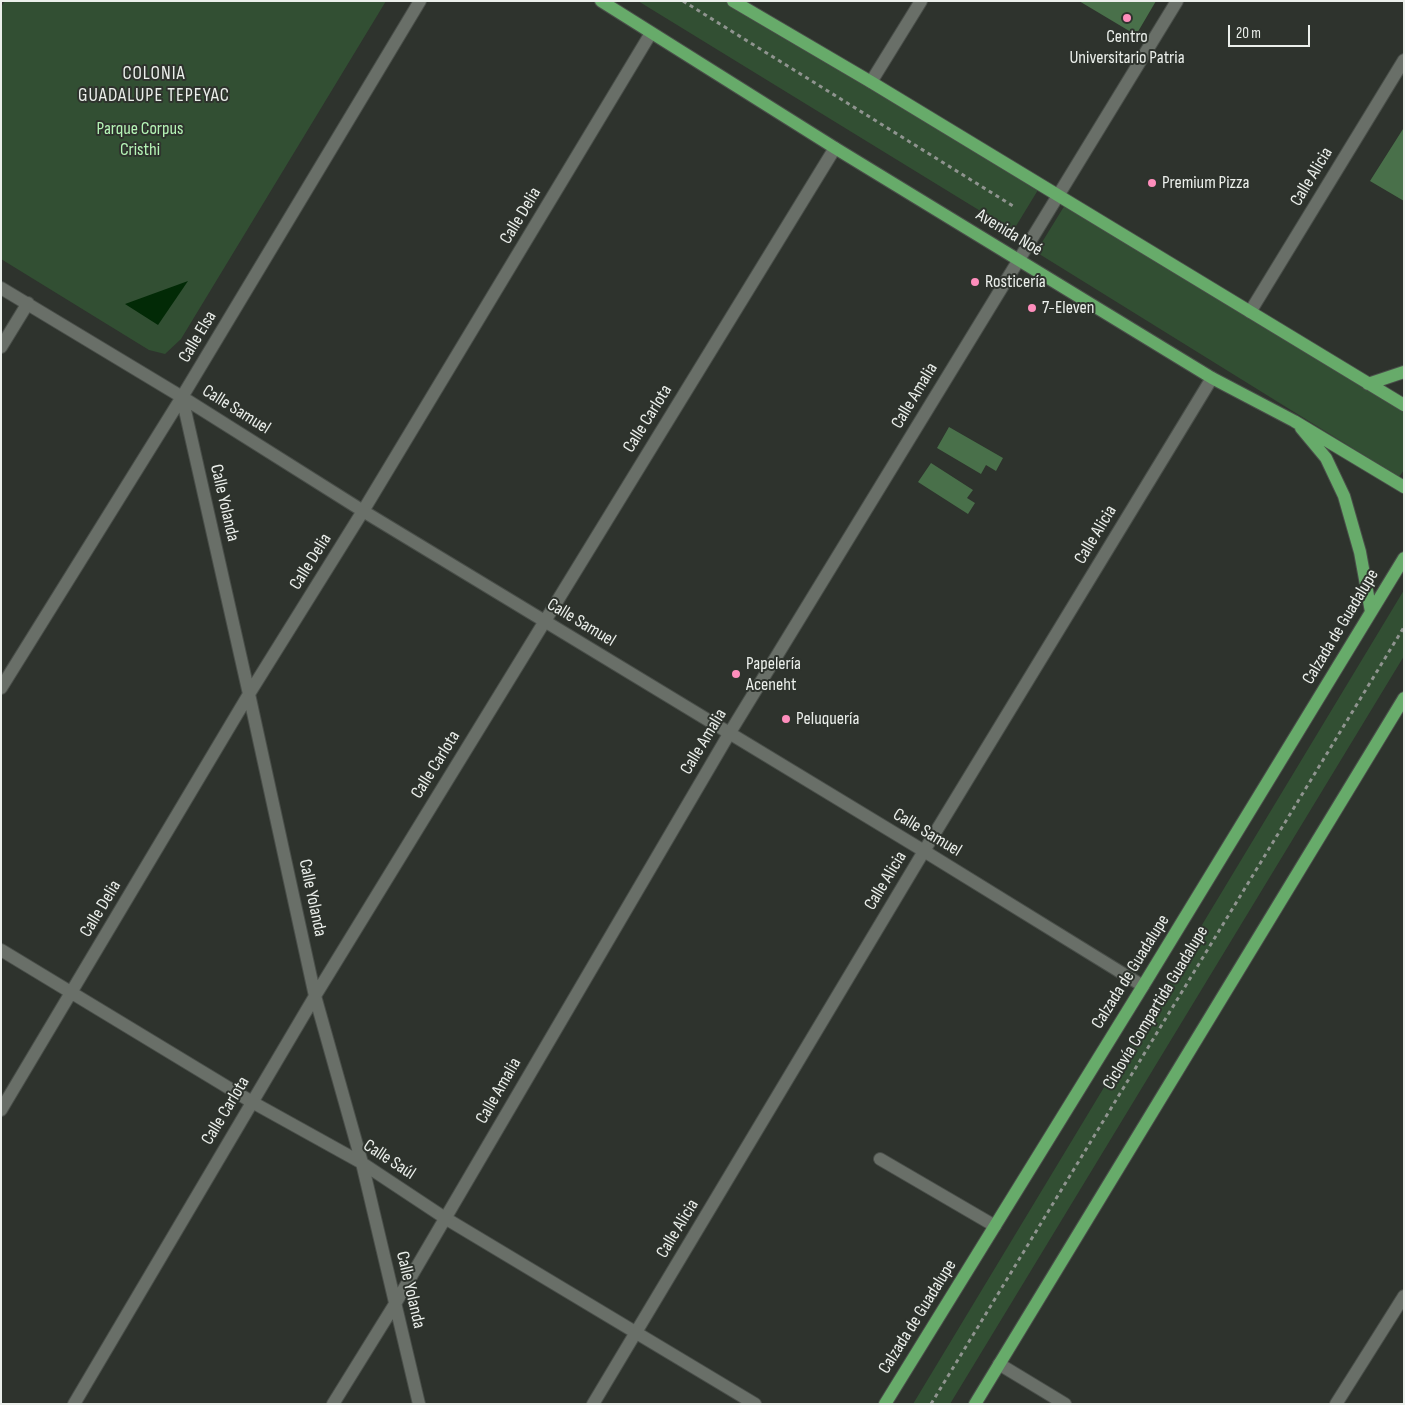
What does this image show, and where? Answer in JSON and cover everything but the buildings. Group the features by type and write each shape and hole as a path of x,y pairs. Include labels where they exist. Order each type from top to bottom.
{"main road":[{"name":"Avenida Noé","path":"601,1 835,148 1212,378 1294,421 1404,487"},
{"path":"733,1 871,82 1404,405"},
{"path":"1368,384 1404,372"},
{"path":"1294,421 1326,458 1344,496 1360,552 1371,612"},
{"name":"Calzada de Guadalupe","path":"884,1404 1143,986 1404,558"},
{"path":"975,1404 1404,698"}],"street":[{"name":"Calle Elsa","path":"1,688 182,397 420,1"},
{"path":"871,82 921,1"},
{"name":"Calle Amalia","path":"333,1404 395,1304 729,734 1177,1"},
{"name":"Calle Delia","path":"1,1110 249,694 363,511 651,33"},
{"name":"Calle Alicia","path":"1250,312 1404,60"},
{"name":"Calle Carlota","path":"74,1404 315,996 835,148"},
{"name":"Calle Samuel","path":"1,288 1143,986"},
{"path":"1,347 28,303"},
{"name":"Calle Alicia","path":"593,1404 924,851 1212,378"},
{"name":"Calle Yolanda","path":"182,397 315,996 362,1162 419,1404"},
{"name":"Calle Saúl","path":"1,950 252,1102 362,1162 445,1218 755,1404"},
{"path":"880,1159 994,1226"},
{"path":"1336,1404 1404,1296"},
{"path":"999,1364 1065,1404"}],"path":[{"path":"683,1 1013,206"},
{"name":"Ciclovía Compartida Guadalupe","path":"932,1404 1404,627"}],"green space":[{"name":"Parque Corpus Cristhi","path":"5,1 386,1 181,339 165,354 149,350 1,259 1,7"},
{"path":"638,1 742,1 1041,185 1013,231"},
{"path":"1068,200 1404,409 1404,470 1399,477 1036,252"},
{"path":"1404,590 1404,656 950,1404 913,1404"}],"shaded area":[{"path":"188,281 158,325 125,304"}],"place":[{"name":"Centro Universitario Patria","path":"1127,18"},
{"name":"Premium Pizza","path":"1152,183"},
{"name":"Rosticería","path":"975,282"},
{"name":"7-Eleven","path":"1032,308"},
{"name":"Papelería Aceneht","path":"736,674"},
{"name":"Peluquería","path":"786,719"}],"district":[{"name":"COLONIA GUADALUPE TEPEYAC","path":"154,85"}]}
